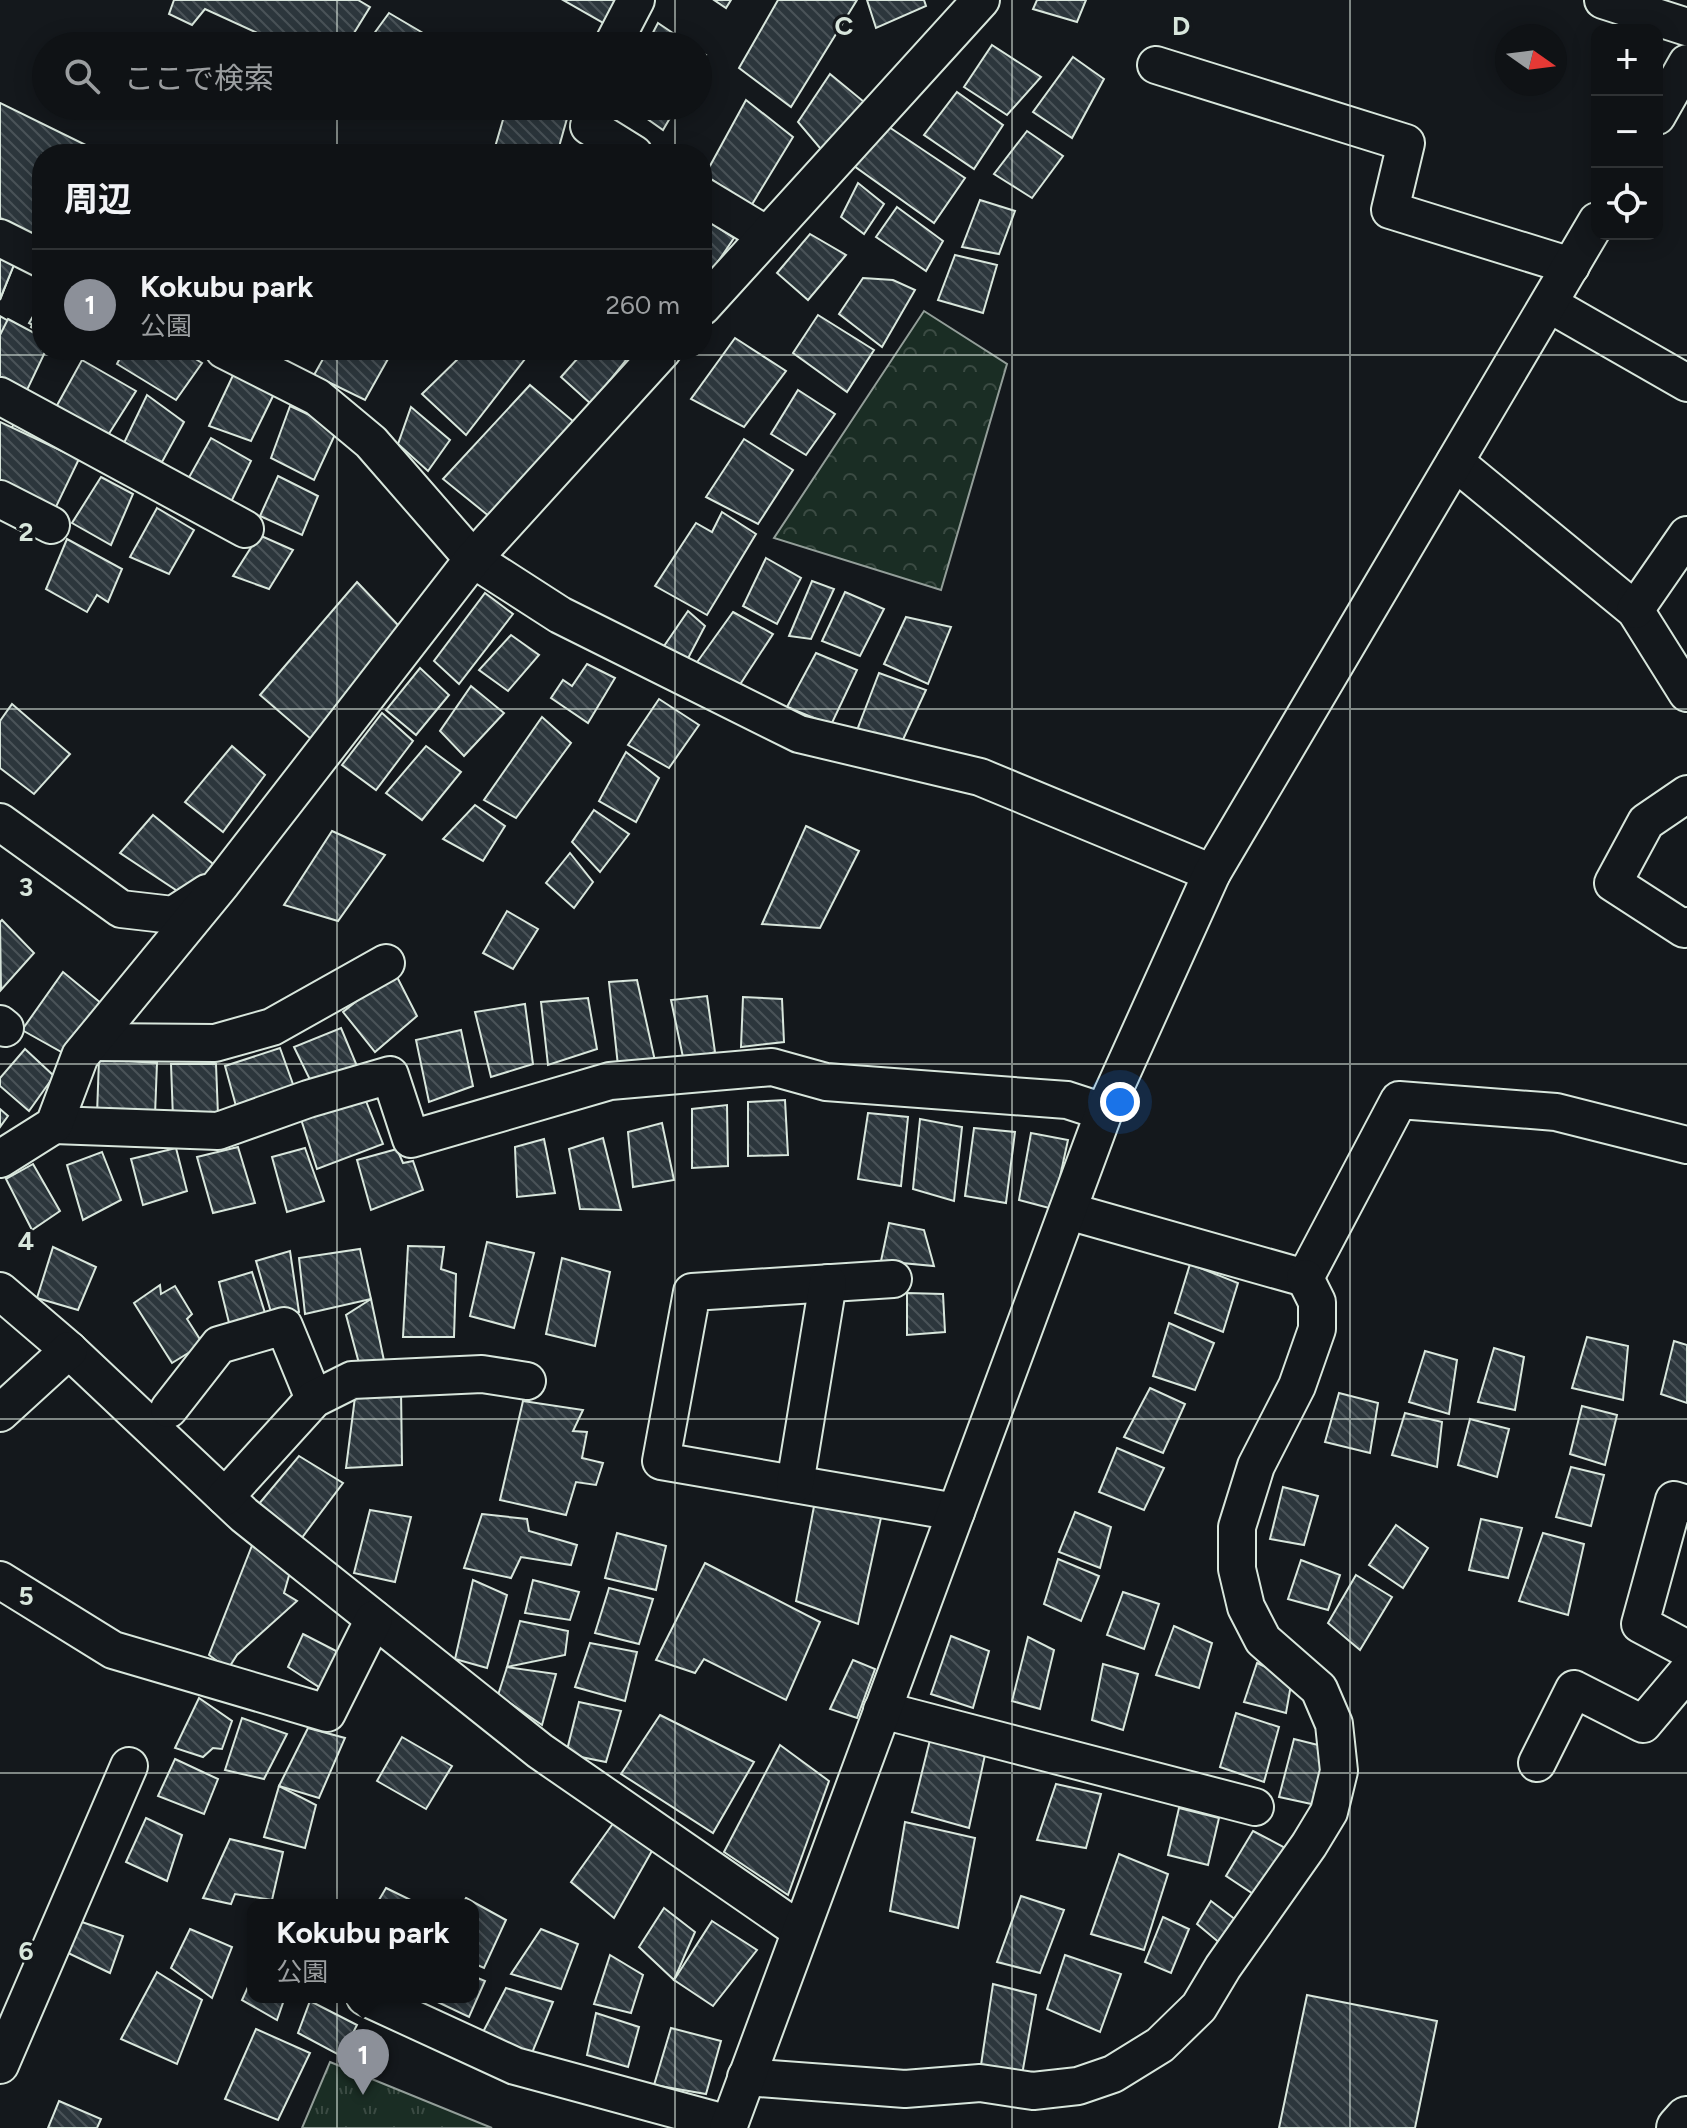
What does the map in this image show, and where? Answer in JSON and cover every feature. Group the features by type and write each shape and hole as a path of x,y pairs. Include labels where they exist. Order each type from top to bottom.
{"main road":[{"path":"1679,2128 1687,2119"}],"street":[{"path":"619,32 636,0"},
{"path":"712,296 981,0"},
{"path":"1603,0 1687,27"},
{"path":"1663,105 1687,63"},
{"path":"1156,65 1406,143 1390,210 1571,266"},
{"path":"591,120 589,126 618,144"},
{"path":"712,202 767,235"},
{"path":"378,2003 515,2066 729,2126 1104,1112 1212,873 1591,231"},
{"path":"0,238 32,254"},
{"path":"1549,304 1687,383"},
{"path":"244,360 317,397 371,442 473,559 560,615 799,734 980,777 1212,873"},
{"path":"54,1125 80,1056 222,883 473,559 654,360"},
{"path":"0,396 245,529"},
{"path":"1455,462 1635,610 1687,693"},
{"path":"0,499 51,525"},
{"path":"1635,610 1687,535"},
{"path":"1687,794 1646,822 1613,883 1684,929 1687,926"},
{"path":"0,822 121,909 173,915 222,883"},
{"path":"92,1042 215,1043 272,1027 386,963"},
{"path":"0,1159 54,1125 218,1131 308,1099 390,1075 411,1139 610,1081 772,1067 826,1082 1067,1100 1104,1112"},
{"path":"1305,1278 1399,1100 1556,1112 1687,1145"},
{"path":"746,2077 905,2089 980,2083 1033,2091 1078,2086 1113,2074 1160,2045 1199,2007 1329,1812 1339,1771 1334,1724 1319,1689 1263,1640 1246,1607 1237,1569 1237,1527 1256,1466 1297,1386 1317,1329 1317,1302 1305,1278 1068,1211"},
{"path":"893,1279 692,1292 661,1461 956,1512"},
{"path":"795,1484 828,1283"},
{"path":"0,1291 69,1350 225,1497 374,1619 540,1751 799,1930"},
{"path":"169,1409 219,1345 284,1326 314,1399"},
{"path":"0,1413 69,1350"},
{"path":"225,1497 314,1399 352,1380 482,1374 527,1381"},
{"path":"1687,1504 1674,1500 1640,1624 1687,1649"},
{"path":"0,1580 113,1650 327,1713 374,1619"},
{"path":"1537,1763 1574,1689 1643,1724 1687,1672"},
{"path":"882,1710 1255,1807"},
{"path":"0,2065 129,1766"}],"green space":[{"path":"924,311 1007,364 941,590 774,538"},
{"path":"330,2062 492,2128 302,2128"}],"building":[{"path":"174,0 358,0 370,7 355,32 255,32 205,9 192,25 169,14"},
{"path":"563,0 620,0 607,25"},
{"path":"714,0 731,0 726,8"},
{"path":"778,0 857,0 791,107 739,68"},
{"path":"867,0 924,0 926,6 876,28"},
{"path":"1037,0 1086,0 1077,22 1033,9"},
{"path":"389,13 421,32 375,32"},
{"path":"658,23 671,32 653,32"},
{"path":"992,45 1041,77 1007,115 964,87"},
{"path":"1073,57 1104,79 1072,138 1033,112"},
{"path":"830,74 869,106 825,154 798,122"},
{"path":"957,92 1003,125 974,169 924,135"},
{"path":"746,100 793,137 751,206 712,180 712,162"},
{"path":"0,103 84,144 32,144 32,234 0,218"},
{"path":"503,120 567,120 560,144 496,144"},
{"path":"649,120 669,120 663,130"},
{"path":"886,125 965,178 934,223 854,166"},
{"path":"1027,131 1063,156 1032,198 994,174"},
{"path":"858,183 884,204 864,234 841,217"},
{"path":"980,200 1015,211 999,254 962,247"},
{"path":"897,207 943,241 926,271 876,237"},
{"path":"712,224 734,238 712,271"},
{"path":"810,234 846,255 808,300 777,273"},
{"path":"955,255 997,265 983,313 938,300"},
{"path":"0,256 14,264 0,300"},
{"path":"0,258 14,265 0,299"},
{"path":"863,278 893,280 915,290 882,347 839,314"},
{"path":"818,315 874,350 847,392 793,353"},
{"path":"0,316 32,334 32,360 36,360 22,389 0,380"},
{"path":"8,319 32,332 32,360 41,360 27,390 0,377 0,335"},
{"path":"735,338 786,371 744,427 691,399"},
{"path":"82,360 136,391 105,440 55,409"},
{"path":"119,360 197,360 202,363 176,400 117,364"},
{"path":"322,360 387,360 365,400 314,375"},
{"path":"457,360 524,360 466,435 422,394"},
{"path":"576,360 626,360 591,404 561,377"},
{"path":"236,369 274,394 251,441 209,426"},
{"path":"530,385 580,427 495,521 443,479"},
{"path":"798,390 835,414 806,455 771,434"},
{"path":"147,395 184,422 162,462 123,445"},
{"path":"290,406 338,428 314,480 271,458"},
{"path":"411,407 450,440 428,471 398,444"},
{"path":"16,421 68,451 41,506 0,485 0,445"},
{"path":"0,422 79,459 53,513 0,484"},
{"path":"211,438 251,461 231,502 187,481"},
{"path":"744,439 793,470 758,524 706,497"},
{"path":"278,476 318,496 302,535 260,516"},
{"path":"101,477 133,494 111,545 72,523"},
{"path":"157,508 194,530 169,574 130,557"},
{"path":"722,512 756,534 707,615 655,586 696,523 712,532"},
{"path":"259,535 293,550 269,589 233,576"},
{"path":"67,539 122,569 108,602 97,595 87,612 46,589"},
{"path":"766,558 801,578 777,624 743,606"},
{"path":"812,581 834,589 811,639 789,636"},
{"path":"357,582 399,626 318,745 260,695"},
{"path":"845,592 884,609 860,656 822,641"},
{"path":"485,593 513,614 459,684 434,661"},
{"path":"688,611 705,626 685,664 662,649"},
{"path":"733,612 773,634 739,686 695,665"},
{"path":"906,617 951,627 928,684 884,664"},
{"path":"511,635 539,655 508,691 479,670"},
{"path":"816,653 857,670 831,725 787,707"},
{"path":"587,664 615,678 588,723 551,698 563,680 572,686"},
{"path":"420,668 449,695 416,735 386,710"},
{"path":"879,673 926,690 901,744 854,738"},
{"path":"471,686 504,713 464,756 440,731"},
{"path":"659,699 699,725 669,768 628,745"},
{"path":"12,704 70,754 34,794 0,768 0,721"},
{"path":"382,713 413,741 376,790 342,765"},
{"path":"542,717 571,743 516,818 484,800"},
{"path":"232,746 265,775 223,832 185,802"},
{"path":"426,746 461,772 422,820 386,793"},
{"path":"626,752 659,778 636,822 599,801"},
{"path":"475,805 505,826 483,861 443,839"},
{"path":"594,810 629,834 600,872 572,842"},
{"path":"153,815 218,868 182,894 120,853"},
{"path":"806,826 859,851 820,928 762,924"},
{"path":"332,831 385,855 338,921 284,905"},
{"path":"570,853 593,882 574,908 546,883"},
{"path":"507,911 538,929 513,969 483,953"},
{"path":"2,920 34,953 1,990 0,922"},
{"path":"394,971 417,1016 375,1052 343,1012"},
{"path":"63,972 107,1008 65,1054 22,1030"},
{"path":"637,980 655,1061 619,1075 609,982"},
{"path":"707,996 715,1052 684,1062 671,1000"},
{"path":"743,997 782,999 784,1042 741,1047"},
{"path":"588,998 597,1049 548,1065 541,1002"},
{"path":"525,1004 533,1064 491,1077 475,1012"},
{"path":"341,1028 357,1066 314,1088 294,1047"},
{"path":"461,1030 473,1086 429,1102 416,1040"},
{"path":"280,1048 294,1087 239,1117 225,1066"},
{"path":"25,1049 54,1076 29,1111 0,1086 0,1078"},
{"path":"99,1059 157,1063 155,1115 97,1114"},
{"path":"171,1064 216,1064 218,1115 173,1119"},
{"path":"362,1091 383,1144 317,1169 299,1113"},
{"path":"785,1100 788,1155 748,1156 748,1102"},
{"path":"727,1105 728,1166 692,1168 692,1109"},
{"path":"0,1109 8,1116 0,1127"},
{"path":"868,1113 908,1117 901,1186 858,1179"},
{"path":"920,1119 962,1127 954,1201 913,1189"},
{"path":"662,1123 674,1180 633,1187 628,1132"},
{"path":"974,1128 1015,1132 1006,1203 965,1196"},
{"path":"1031,1133 1068,1140 1053,1209 1019,1200"},
{"path":"603,1138 621,1210 580,1209 569,1149"},
{"path":"544,1139 555,1193 517,1197 515,1147"},
{"path":"238,1147 255,1203 213,1213 197,1157"},
{"path":"176,1148 187,1191 143,1205 131,1159"},
{"path":"305,1148 324,1201 287,1212 272,1157"},
{"path":"397,1149 403,1163 413,1161 423,1190 371,1210 357,1160"},
{"path":"102,1152 121,1200 83,1220 67,1165"},
{"path":"33,1164 60,1211 32,1230 6,1179"},
{"path":"889,1223 924,1230 934,1266 881,1261"},
{"path":"487,1242 534,1253 514,1328 470,1316"},
{"path":"408,1246 444,1247 441,1269 456,1274 454,1337 403,1337"},
{"path":"53,1247 96,1267 78,1310 37,1298"},
{"path":"360,1249 371,1299 305,1314 299,1258"},
{"path":"290,1251 299,1312 273,1319 256,1261"},
{"path":"562,1258 610,1272 595,1346 546,1334"},
{"path":"1190,1264 1238,1283 1223,1332 1175,1313"},
{"path":"252,1272 265,1313 230,1327 219,1282"},
{"path":"160,1285 161,1294 175,1286 192,1314 187,1319 203,1344 172,1363 134,1303"},
{"path":"907,1293 943,1294 945,1332 907,1335"},
{"path":"371,1299 386,1370 360,1367 346,1315"},
{"path":"1169,1323 1214,1343 1195,1390 1153,1376"},
{"path":"1587,1337 1628,1346 1623,1400 1572,1388"},
{"path":"1674,1341 1687,1345 1687,1403 1661,1394"},
{"path":"1494,1348 1524,1357 1515,1410 1478,1402"},
{"path":"1425,1351 1457,1360 1449,1414 1409,1402"},
{"path":"1150,1388 1185,1404 1163,1453 1124,1437"},
{"path":"401,1389 402,1465 346,1468 355,1397"},
{"path":"1339,1393 1378,1403 1370,1453 1325,1442"},
{"path":"523,1401 583,1410 573,1431 587,1432 582,1458 603,1463 596,1485 576,1482 566,1515 500,1500"},
{"path":"1582,1406 1617,1415 1605,1465 1570,1454"},
{"path":"1405,1413 1442,1422 1437,1467 1392,1455"},
{"path":"1470,1419 1509,1429 1497,1477 1458,1465"},
{"path":"1117,1448 1164,1468 1144,1510 1099,1492"},
{"path":"299,1456 343,1483 298,1543 258,1505"},
{"path":"1571,1467 1604,1475 1591,1526 1556,1517"},
{"path":"1283,1487 1318,1496 1304,1545 1270,1539"},
{"path":"815,1501 882,1513 858,1624 796,1601"},
{"path":"370,1510 411,1517 395,1582 354,1573"},
{"path":"1075,1512 1111,1527 1100,1568 1059,1552"},
{"path":"482,1514 527,1519 529,1531 577,1545 571,1565 521,1557 511,1578 464,1568"},
{"path":"1481,1519 1522,1528 1508,1578 1469,1570"},
{"path":"1396,1525 1428,1548 1403,1588 1369,1565"},
{"path":"617,1533 666,1546 656,1590 605,1578"},
{"path":"1543,1533 1584,1544 1568,1615 1519,1601"},
{"path":"253,1543 290,1572 284,1593 297,1601 237,1655 228,1669 209,1655"},
{"path":"1058,1559 1099,1576 1081,1621 1044,1604"},
{"path":"1301,1560 1340,1575 1328,1610 1288,1599"},
{"path":"705,1563 820,1622 786,1700 704,1659 695,1673 656,1660"},
{"path":"1356,1575 1392,1597 1360,1650 1328,1623"},
{"path":"473,1580 507,1595 487,1668 455,1659"},
{"path":"533,1580 579,1592 570,1620 525,1613"},
{"path":"609,1588 653,1599 639,1644 595,1633"},
{"path":"1123,1592 1159,1604 1144,1649 1107,1635"},
{"path":"520,1621 568,1631 565,1655 507,1667"},
{"path":"1174,1626 1212,1643 1199,1688 1156,1675"},
{"path":"303,1634 342,1654 325,1691 288,1667"},
{"path":"951,1636 989,1651 973,1708 931,1694"},
{"path":"1028,1637 1054,1650 1040,1709 1012,1701"},
{"path":"590,1643 637,1652 625,1701 575,1687"},
{"path":"853,1660 875,1669 857,1718 830,1709"},
{"path":"1257,1663 1292,1679 1286,1713 1244,1702"},
{"path":"1103,1664 1138,1674 1123,1730 1092,1720"},
{"path":"507,1667 556,1674 542,1725 498,1695"},
{"path":"199,1698 232,1721 222,1749 213,1748 203,1757 175,1748"},
{"path":"579,1702 621,1711 606,1762 566,1754"},
{"path":"1236,1713 1279,1727 1264,1782 1220,1767"},
{"path":"660,1715 754,1762 713,1833 621,1774"},
{"path":"242,1718 287,1734 264,1779 225,1770"},
{"path":"308,1728 345,1738 319,1798 279,1786"},
{"path":"402,1737 452,1766 426,1809 377,1781"},
{"path":"1294,1739 1326,1747 1316,1805 1279,1797"},
{"path":"930,1740 985,1755 969,1828 912,1812"},
{"path":"780,1745 829,1781 788,1895 724,1852"},
{"path":"175,1759 218,1779 204,1814 158,1796"},
{"path":"1056,1784 1101,1794 1086,1848 1037,1840"},
{"path":"279,1786 316,1805 305,1848 264,1837"},
{"path":"1179,1808 1219,1818 1208,1865 1168,1855"},
{"path":"146,1818 182,1835 167,1881 126,1862"},
{"path":"617,1818 652,1851 614,1918 571,1882"},
{"path":"905,1822 975,1838 958,1928 890,1911"},
{"path":"1253,1831 1293,1852 1261,1899 1226,1876"},
{"path":"230,1839 283,1852 272,1899 235,1894 231,1904 203,1898"},
{"path":"1119,1854 1168,1874 1144,1950 1091,1934"},
{"path":"386,1888 409,1899 380,1899"},
{"path":"1021,1896 1064,1910 1040,1973 997,1962"},
{"path":"1211,1901 1240,1923 1227,1949 1197,1924"},
{"path":"479,1905 506,1920 484,1968 479,1966"},
{"path":"664,1908 695,1932 674,1980 639,1947"},
{"path":"1163,1917 1189,1929 1171,1973 1145,1962"},
{"path":"79,1921 123,1936 110,1973 68,1953"},
{"path":"712,1921 757,1950 713,2006 674,1980"},
{"path":"190,1929 232,1947 212,1998 171,1968"},
{"path":"541,1929 578,1944 561,1989 511,1974"},
{"path":"610,1955 643,1975 631,2013 594,2004"},
{"path":"1065,1955 1121,1974 1100,2032 1047,2009"},
{"path":"157,1972 202,2000 177,2064 121,2039"},
{"path":"479,1978 485,1981 479,1994"},
{"path":"993,1984 1036,1995 1022,2075 981,2065"},
{"path":"506,1988 553,2002 532,2053 483,2032"},
{"path":"1307,1995 1437,2021 1415,2128 1279,2128"},
{"path":"247,2003 283,2003 277,2020"},
{"path":"309,2003 357,2025 341,2056 298,2033"},
{"path":"440,2003 475,2003 469,2017"},
{"path":"596,2013 639,2027 628,2067 587,2055"},
{"path":"671,2028 721,2041 706,2094 654,2085"},
{"path":"256,2029 310,2053 278,2120 225,2099"},
{"path":"59,2101 101,2119 97,2128 48,2128"}],"place":[{"name":"Kokubu park","path":"363,2095"}]}
